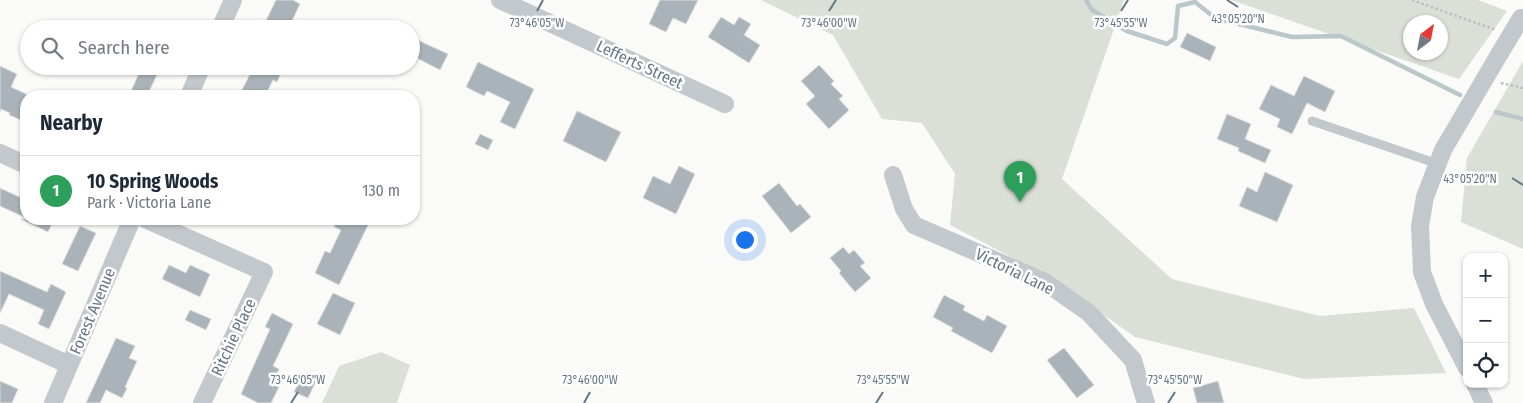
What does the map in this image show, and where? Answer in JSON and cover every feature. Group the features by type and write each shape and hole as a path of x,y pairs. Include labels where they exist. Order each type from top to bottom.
{"street":[{"path":"224,20 233,0"},
{"name":"Lefferts Street","path":"500,0 725,104"},
{"path":"1463,360 1434,304 1422,272 1420,226 1425,197 1443,150 1522,17"},
{"path":"192,90 198,75"},
{"path":"0,153 20,162"},
{"name":"Victoria Lane","path":"893,175 904,209 914,225 1045,282 1089,313 1133,360 1146,403"},
{"name":"Forest Avenue","path":"53,403 129,225"},
{"name":"Ritchie Place","path":"158,225 264,272 202,403"},
{"path":"0,333 69,365"},
{"path":"1477,388 1484,403"}],"lane":[{"path":"1312,121 1438,164"}],"path":[{"path":"1412,0 1497,30"},
{"path":"1486,77 1502,84 1523,88"}],"shaded area":[{"path":"761,0 1124,0 1062,179 1172,279 1320,316 1414,308 1446,373 1304,379 1135,337 1051,278 950,225 955,174 922,123 882,119 833,35"},
{"path":"1231,0 1478,0 1507,11 1459,79 1404,60 1448,60 1448,15 1403,15 1403,60"},
{"path":"1523,61 1523,249 1461,222 1467,158"},
{"path":"381,352 410,365 397,403 322,403 339,366"}],"building":[{"path":"276,0 293,0 300,4 292,20 266,20"},
{"path":"660,0 698,0 686,24 673,18 666,32 649,24"},
{"path":"721,17 734,25 739,17 751,24 744,35 760,45 749,63 708,37"},
{"path":"1187,33 1216,47 1210,61 1180,47"},
{"path":"420,41 448,54 440,70 420,60"},
{"path":"478,62 534,89 515,129 500,122 510,102 487,91 484,96 466,87"},
{"path":"819,65 834,81 831,84 843,96 839,99 849,110 829,129 806,104 815,96 801,81"},
{"path":"0,66 17,74 11,87 20,91 20,120 1,109 0,112"},
{"path":"138,75 157,75 150,90 132,90"},
{"path":"250,75 280,75 277,82 273,80 268,90 242,90"},
{"path":"1304,76 1335,91 1325,112 1307,103 1292,134 1277,127 1280,119 1259,109 1271,85 1294,96"},
{"path":"577,111 621,132 606,162 563,141"},
{"path":"1227,114 1251,124 1245,139 1271,150 1265,163 1238,151 1239,148 1217,139"},
{"path":"480,134 493,140 488,150 475,144"},
{"path":"679,166 695,174 676,214 643,198 653,176 670,184"},
{"path":"1265,172 1293,185 1277,222 1239,206 1247,187 1257,192"},
{"path":"779,183 797,206 800,204 811,217 791,233 762,196"},
{"path":"0,188 20,197 20,215 0,206"},
{"path":"33,225 51,225 48,232"},
{"path":"335,225 368,225 339,285 315,273 325,251 330,253 341,230 334,227"},
{"path":"80,226 96,233 78,271 62,264"},
{"path":"843,247 849,254 854,250 865,263 860,266 871,278 855,292 839,273 841,271 830,258"},
{"path":"169,265 186,273 190,265 210,274 200,297 162,279"},
{"path":"0,271 47,292 51,284 66,292 49,329 38,324 44,310 9,294 0,313"},
{"path":"333,293 355,303 340,335 317,324"},
{"path":"944,295 965,306 963,310 984,321 987,315 1007,326 992,353 951,331 953,328 933,317"},
{"path":"190,310 211,319 206,330 185,320"},
{"path":"272,313 293,324 273,366 279,369 272,384 279,387 271,403 258,403 241,394 270,329 265,327"},
{"path":"116,338 135,346 129,358 137,361 125,387 127,388 122,398 106,390 100,403 86,403"},
{"path":"1064,348 1094,385 1077,398 1047,360"},
{"path":"302,375 316,381 308,398 294,392"},
{"path":"0,381 18,389 12,403 0,403"},
{"path":"1218,381 1224,403 1197,403 1193,388"}],"waterway":[{"path":"1086,0 1092,10 1127,31 1167,44 1175,38 1178,6 1195,2 1215,18 1292,37 1341,36 1460,95"},
{"path":"1496,112 1523,119"}],"place":[{"name":"10 Spring Woods","path":"1020,202"}]}
